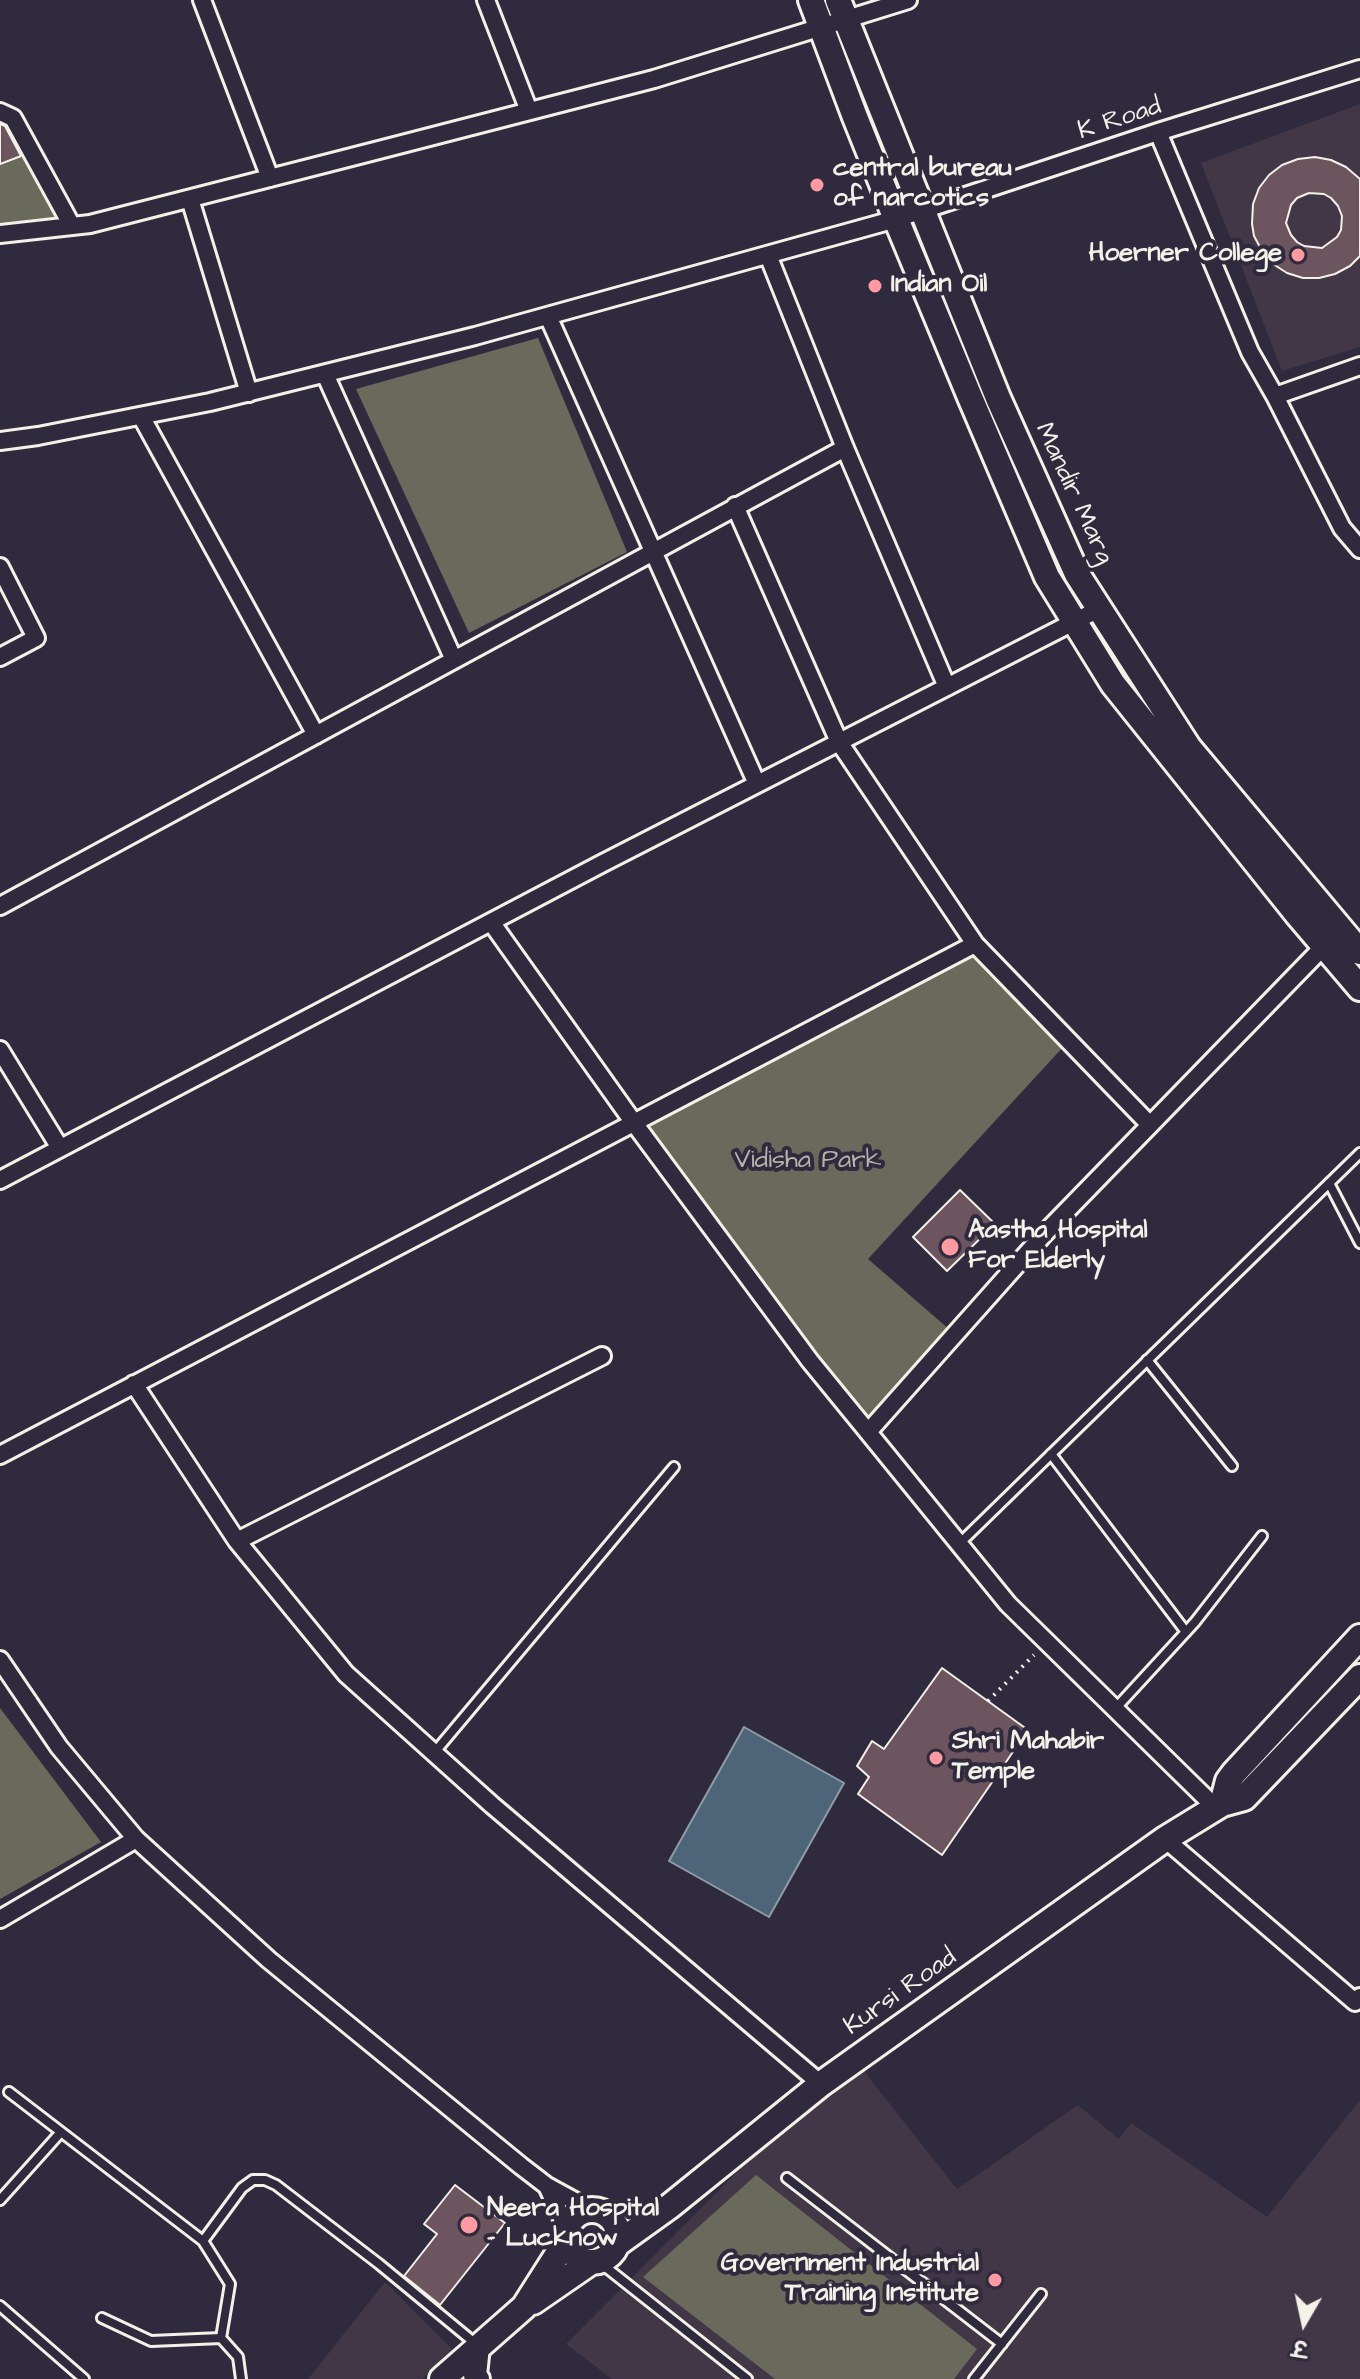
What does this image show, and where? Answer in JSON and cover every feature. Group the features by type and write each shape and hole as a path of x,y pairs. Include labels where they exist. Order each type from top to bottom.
{"main road":[{"path":"811,0 896,219 1047,577 1113,684 1332,937 1360,988"},
{"name":"Mandir Marg","path":"842,9 1010,425 1077,574 1189,748 1332,937 1360,952"},
{"path":"1219,1806 1234,1773 1360,1637"},
{"name":"Kursi Road","path":"601,2214 670,2206 821,2084 1165,1839 1219,1806 1244,1798 1360,1677"},
{"path":"617,2244 670,2206"},
{"path":"442,2379 524,2307 613,2252 618,2230 601,2214 576,2215 524,2307"},
{"path":"566,2235 575,2256 594,2262"}],"street":[{"path":"202,0 270,178"},
{"path":"486,0 529,111"},
{"path":"0,234 90,224 190,199 654,79 821,26 842,9 908,0"},
{"name":"K Road","path":"0,441 249,393 548,316 896,219 1360,69"},
{"path":"0,112 13,118 72,226"},
{"path":"1158,132 1250,352 1342,528 1360,548"},
{"path":"190,199 249,393"},
{"path":"768,255 845,448 947,687"},
{"path":"548,316 757,784"},
{"path":"1275,396 1360,366"},
{"path":"325,374 454,660"},
{"path":"141,416 316,735"},
{"path":"0,906 845,448"},
{"path":"735,506 839,742 975,944 1150,1125"},
{"path":"0,567 36,638 0,657"},
{"path":"0,1180 491,922 1099,609"},
{"path":"491,922 634,1123 810,1361 1008,1604 1114,1710 1219,1806"},
{"path":"868,1432 1045,1233 1332,937"},
{"path":"0,1455 975,944"},
{"path":"0,1050 60,1148"},
{"path":"237,1541 602,1356"},
{"path":"134,1384 237,1541 346,1674 821,2084"},
{"path":"0,1660 59,1747 136,1839 269,1960 547,2186 601,2214"},
{"path":"0,1919 136,1839"},
{"path":"1165,1839 1355,2002 1360,1997"},
{"path":"547,2186 566,2235"},
{"path":"478,2346 475,2375 478,2379"}],"lane":[{"path":"959,1544 1360,1153"},
{"path":"1329,1183 1360,1243"},
{"path":"1147,1360 1232,1466"},
{"path":"1051,1454 1186,1632"},
{"path":"434,1753 674,1467"},
{"path":"1114,1710 1186,1632 1262,1536"},
{"path":"9,2092 203,2241 230,2284 221,2338"},
{"path":"0,2200 61,2132"},
{"path":"787,2178 1002,2344"},
{"path":"203,2241 242,2188 253,2180 265,2180 276,2185 379,2264 478,2346"},
{"path":"594,2262 747,2379"},
{"path":"974,2379 1041,2294"},
{"path":"0,2306 84,2379"},
{"path":"102,2318 151,2341 221,2338"},
{"path":"221,2338 238,2357 241,2379"}],"path":[{"path":"988,1701 1047,1642"}],"shaded area":[{"name":"Hoerner College","path":"1360,104 1360,347 1282,371 1201,163"},
{"name":"Government Industrial Training Institute","path":"863,2070 957,2189 1078,2105 1119,2139 1131,2123 1267,2217 1360,2100 1360,2379 612,2379 566,2344 771,2138"},
{"path":"385,2282 453,2350 422,2379 308,2379"}],"green space":[{"path":"0,121 11,135 59,219 0,224"},
{"path":"538,338 627,552 469,633 356,389"},
{"name":"Vidisha Park","path":"975,951 1064,1046 868,1259 950,1330 869,1421 806,1344 643,1125"},
{"path":"0,1708 101,1842 0,1899"},
{"path":"756,2175 977,2349 954,2379 775,2379 643,2277"}],"water":[{"path":"744,1727 844,1783 769,1917 669,1861"}],"building":[{"path":"0,124 5,126 21,156 0,164"},
{"path":"1315,157 1331,160 1360,179 1360,256 1350,266 1319,278 1303,278 1273,264 1254,236 1253,204 1259,188 1282,165","holes":["1309,193 1324,194 1338,206 1342,216 1341,230 1322,248 1304,246 1291,235 1286,223 1291,205 1297,198"]},
{"path":"960,1190 995,1224 947,1271 913,1237"},
{"name":"Shri Mahabir Temple","path":"942,1668 1028,1730 942,1855 858,1794 869,1777 857,1766 872,1741 884,1749"},
{"path":"455,2185 505,2223 440,2305 404,2276 437,2234 424,2224"}],"place":[{"name":"central bureau of narcotics","path":"817,185"},
{"name":"Hoerner College","path":"1298,255"},
{"name":"Indian Oil","path":"875,286"},
{"name":"Aastha Hospital For Elderly","path":"950,1247"},
{"name":"Shri Mahabir Temple","path":"936,1758"},
{"name":"Neera Hospital - Lucknow","path":"469,2225"},
{"name":"Government Industrial Training Institute","path":"995,2280"}]}
